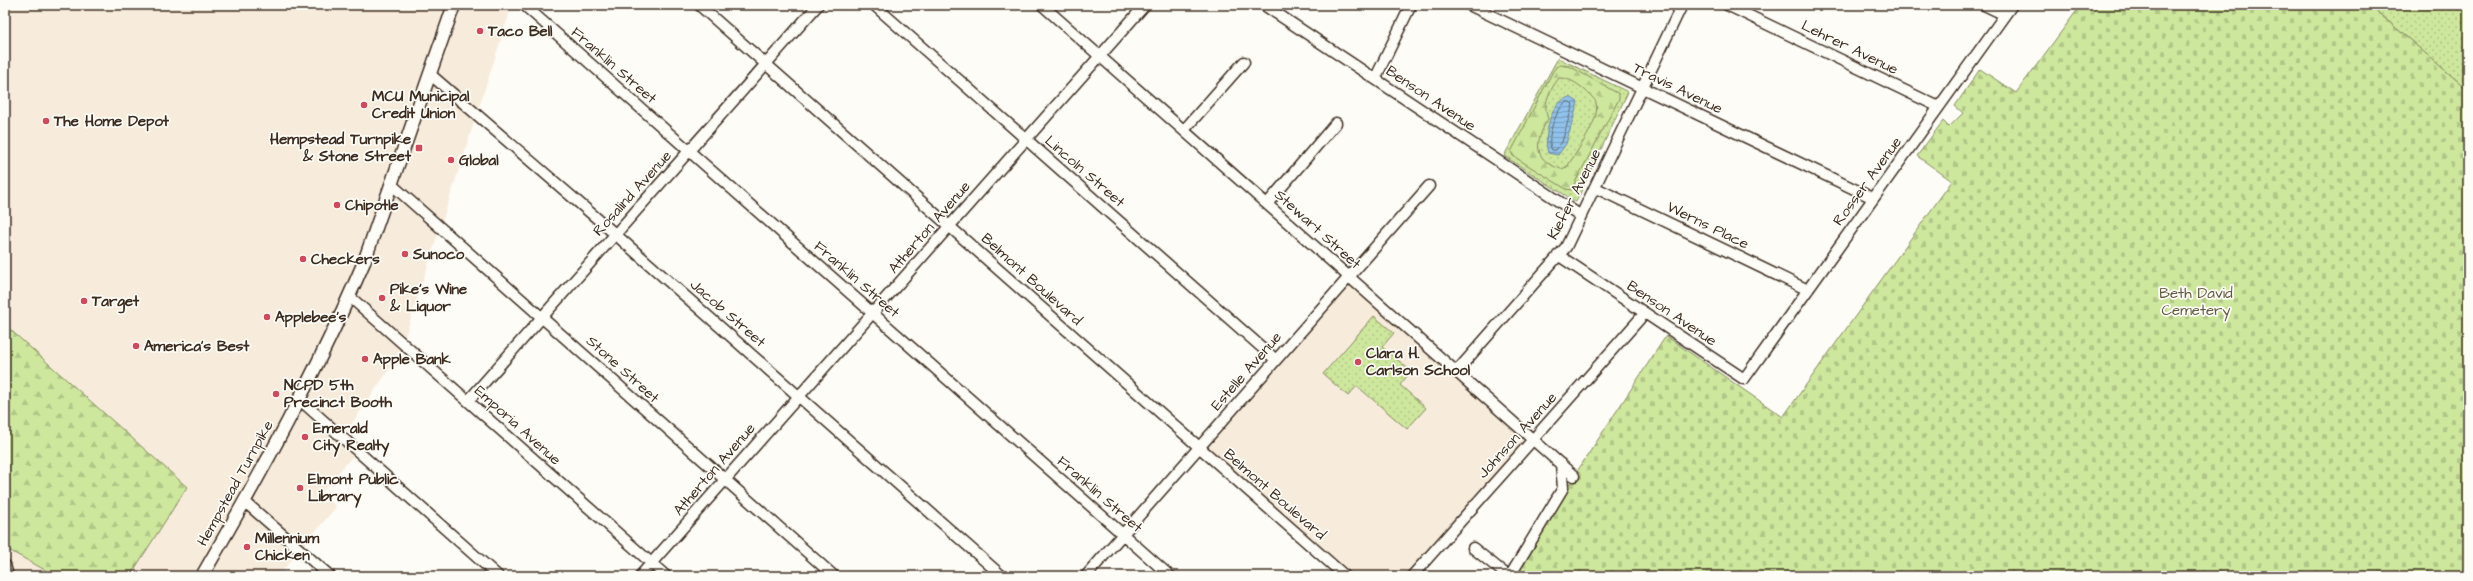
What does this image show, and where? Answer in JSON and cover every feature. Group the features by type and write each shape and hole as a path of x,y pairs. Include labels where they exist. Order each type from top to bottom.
{"main road":[{"name":"Hempstead Turnpike","path":"202,576 299,400 350,296 431,75 454,5"}],"street":[{"name":"Franklin Street","path":"524,5 1170,576"},
{"name":"Belmont Boulevard","path":"699,5 1345,576"},
{"name":"Rosalind Avenue","path":"468,400 818,5"},
{"name":"Lincoln Street","path":"874,5 1276,360"},
{"name":"Stewart Street","path":"1042,5 1574,476"},
{"name":"Atherton Avenue","path":"640,576 1145,5"},
{"name":"Benson Avenue","path":"1264,5 1581,216"},
{"path":"1375,79 1410,5"},
{"name":"Travis Avenue","path":"1469,5 1873,198"},
{"name":"Kiefer Avenue","path":"1456,372 1566,247 1596,188 1682,5"},
{"name":"Lehrer Avenue","path":"1727,5 1939,107"},
{"path":"1984,5 2005,15"},
{"name":"Rosser Avenue","path":"1748,374 2012,5"},
{"path":"1184,130 1244,62"},
{"name":"Jacob Street","path":"431,75 616,234 1002,576"},
{"path":"1267,204 1336,123"},
{"name":"Stone Street","path":"391,184 834,576"},
{"name":"Estelle Avenue","path":"1086,576 1429,186"},
{"name":"Werns Place","path":"1596,188 1808,290"},
{"name":"Benson Avenue","path":"1558,255 1744,379 1748,374"},
{"name":"Emporia Avenue","path":"350,296 666,576"},
{"name":"Johnson Avenue","path":"1412,576 1645,313"},
{"path":"299,400 498,576"},
{"path":"1473,548 1509,576 1563,488 1561,464"},
{"path":"244,501 330,576"},
{"path":"5,565 8,576"}],"shaded area":[{"path":"5,5 512,5 399,355 342,438 357,451 322,492 336,507 278,576 130,576 187,487 5,325"},
{"name":"Clara H. Carlson School","path":"1349,283 1525,441 1404,576 1353,576 1204,446"},
{"path":"5,548 56,576 8,576"}],"green space":[{"name":"Beth David Cemetery","path":"2081,5 2379,5 2375,10 2468,90 2468,576 1513,576 1574,476 1666,336 1783,417 1952,181 1917,156 1943,121 1949,127 1963,113 1955,106 1980,69 2016,93"},
{"path":"2379,5 2468,5 2468,90 2375,10"},
{"path":"1558,58 1628,92 1576,202 1504,156"},
{"path":"1560,65 1569,66 1619,94 1619,99 1571,190 1566,189 1513,156 1511,152 1556,67","holes":["1559,78 1574,82 1586,91 1595,101 1597,110 1587,136 1567,167 1561,169 1545,160 1539,149 1540,135 1548,119 1546,113 1546,102"]},
{"path":"1374,316 1394,333 1382,347 1411,371 1400,385 1426,408 1407,429 1357,386 1348,396 1323,374"},
{"path":"5,325 187,487 130,576 56,576 5,548"}],"water":[{"path":"1570,97 1578,102 1566,144 1558,155 1548,153 1547,129 1553,112 1557,105"}],"place":[{"name":"Taco Bell","path":"480,31"},
{"name":"MCU Municipal Credit Union","path":"364,105"},
{"name":"The Home Depot","path":"46,121"},
{"name":"Hempstead Turnpike & Stone Street","path":"419,148"},
{"name":"Global","path":"451,160"},
{"name":"Chipotle","path":"337,205"},
{"name":"Sunoco","path":"405,254"},
{"name":"Checkers","path":"303,259"},
{"name":"Pike’s Wine & Liquor","path":"382,298"},
{"name":"Target","path":"84,301"},
{"name":"Applebee's","path":"267,317"},
{"name":"America’s Best","path":"136,346"},
{"name":"Apple Bank","path":"365,359"},
{"name":"Clara H. Carlson School","path":"1358,362"},
{"name":"NCPD 5th Precinct Booth","path":"276,394"},
{"name":"Emerald City Realty","path":"305,437"},
{"name":"Elmont Public Library","path":"300,488"},
{"name":"Millennium Chicken","path":"247,547"}]}
